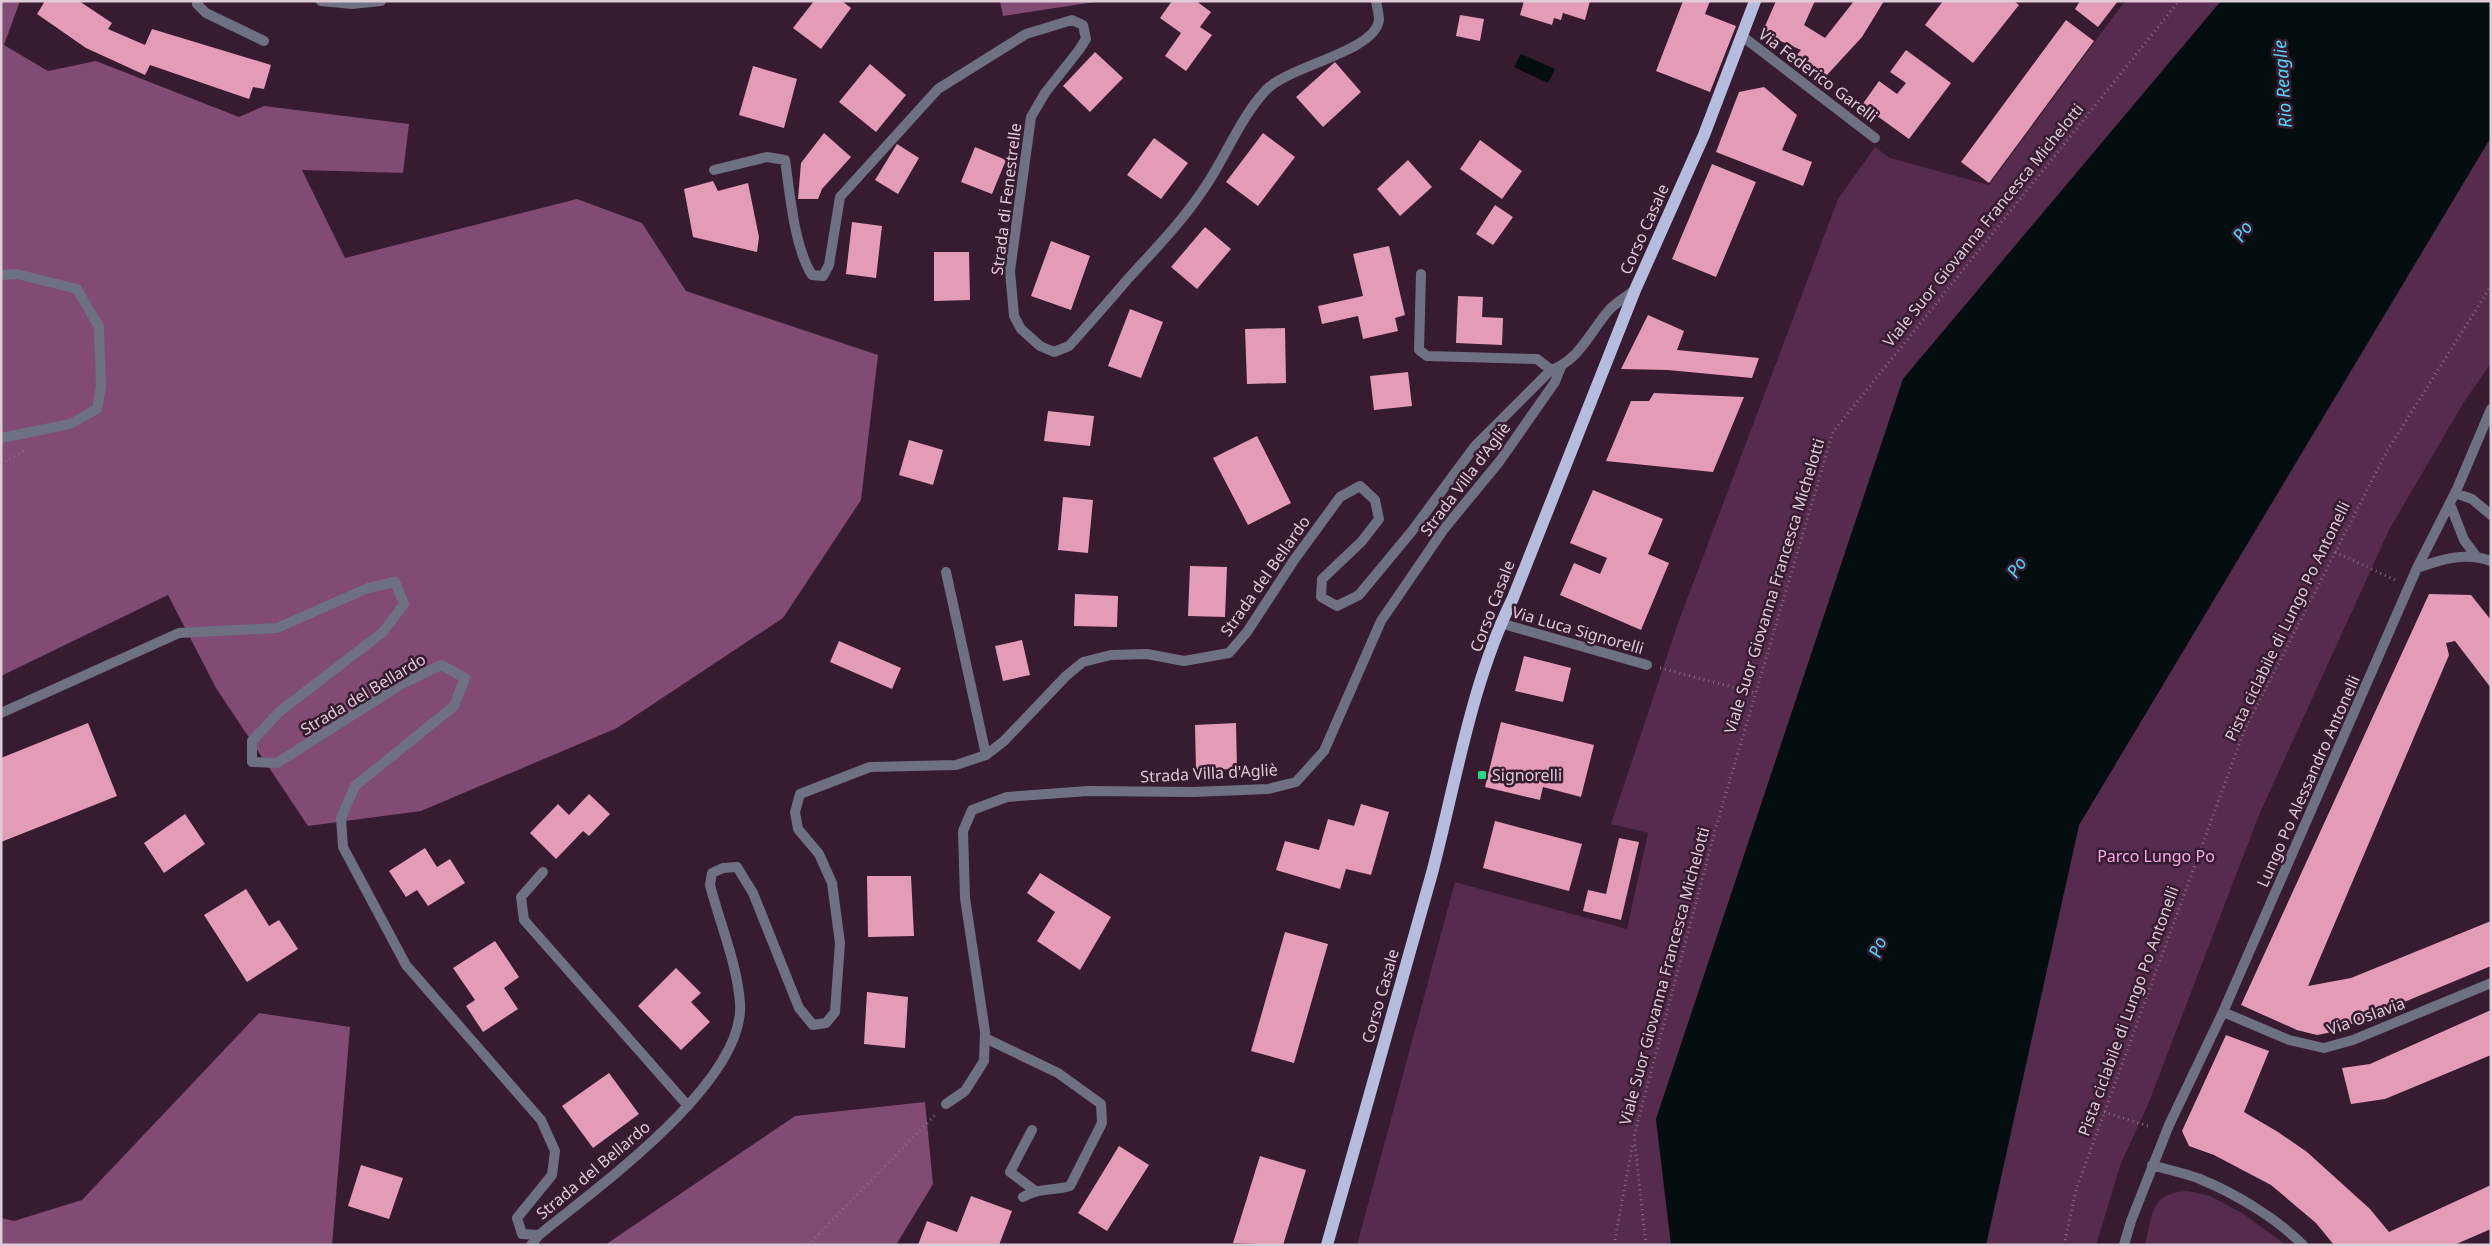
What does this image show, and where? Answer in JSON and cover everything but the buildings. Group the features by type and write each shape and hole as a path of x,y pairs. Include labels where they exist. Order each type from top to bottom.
{"main road":[{"name":"Corso Casale","path":"1326,1245 1432,873 1477,694 1500,623 1516,588 1635,290 1704,135 1755,1"}],"street":[{"path":"198,1 198,4 206,13 264,42"},
{"path":"321,1 352,4 380,1"},
{"name":"Strada di Fenestrelle","path":"714,170 767,157 784,160 790,201 806,265 812,275 823,276 829,265 840,198 938,89 1026,34 1072,20 1083,25 1086,39 1045,93 1031,117 1010,271 1014,316 1017,323 1021,330 1040,346 1054,352 1069,346 1172,231 1206,187 1255,104 1266,90 1280,78 1351,48 1368,38 1376,29 1379,19 1376,1"},
{"name":"Via Federico Garelli","path":"1742,36 1875,138"},
{"path":"1,275 18,274 77,289 99,328 101,387 97,409 70,424 1,438"},
{"path":"1421,274 1419,350 1427,356 1537,359 1556,368"},
{"name":"Strada del Bellardo","path":"1,713 179,633 277,628 368,588 395,582 404,604 383,632 279,712 252,741 252,762 277,763 400,685 442,665 465,678 454,706 354,786 341,818 343,847 406,965 541,1120 555,1151 552,1175 517,1218 522,1234 539,1235 645,1150 688,1106 724,1060 736,1032 740,1005 732,960 710,885 712,873 723,868 736,867 754,893 799,1008 813,1025 826,1023 835,1012 840,943 832,883 819,854 798,829 795,812 800,794 870,767 956,765 986,755 1004,741 1066,676 1083,662 1111,654 1147,654 1184,661 1229,653 1247,632 1294,560 1340,497 1360,486 1375,500 1379,519 1362,541 1322,578 1321,597 1337,606 1359,596 1412,531 1475,446 1556,368 1581,348 1610,309 1635,290"},
{"name":"Strada Villa d'Agliè","path":"946,1104 965,1091 984,1061 985,1038 966,898 963,831 972,810 1007,797 1088,791 1194,792 1249,790 1296,782 1324,751 1381,621 1444,529 1499,462 1550,390 1556,368"},
{"name":"Lungo Po Alessandro Antonelli","path":"2124,1245 2152,1165 2166,1132 2223,1012 2417,568 2450,504 2491,409"},
{"path":"2455,493 2472,498 2491,515"},
{"path":"2450,504 2464,540 2476,556"},
{"path":"2417,568 2442,558 2476,556 2491,561"},
{"path":"946,572 986,755"},
{"name":"Via Luca Signorelli","path":"1500,623 1647,665"},
{"path":"543,872 521,897 524,920 688,1106"},
{"name":"Via Oslavia","path":"2223,1012 2288,1040 2324,1048 2353,1040 2491,983"},
{"path":"985,1038 1058,1073 1102,1104 1102,1123 1070,1186 1057,1190 1034,1190 1022,1197"},
{"path":"1032,1130 1010,1172 1034,1190"},
{"path":"2152,1165 2200,1179 2250,1205 2290,1232 2303,1245"},
{"path":"531,1245 539,1235"}],"path":[{"name":"Viale Suor Giovanna Francesca Michelotti","path":"1614,1245 1634,1136 1716,828 1833,432 2179,1"},
{"name":"Pista ciclabile di Lungo Po Antonelli","path":"2064,1245 2076,1190 2244,731 2386,451 2491,286"},
{"path":"2335,552 2409,586"},
{"path":"1647,665 1756,693"},
{"path":"808,1245 946,1104"},
{"path":"2104,1112 2166,1132"},
{"name":"Viale Suor Giovanna Francesca Michelotti","path":"1634,1136 1646,1245"}],"green space":[{"path":"2125,1 2221,1 1903,379 1656,1119 1671,1245 1357,1245 1455,882 1627,929 1648,833 1611,824 1677,626 1838,199 1875,147 1890,158 1989,185"},
{"name":"Parco Lungo Po","path":"2491,137 2491,363 2464,402 2390,528 2259,815 2147,1107 2121,1163 2096,1245 1986,1245 2079,825"},
{"path":"2188,1191 2210,1196 2242,1213 2286,1245 2145,1245 2155,1207 2166,1196"}],"shaded area":[{"path":"1,1 20,1 4,45 48,71 96,61 239,117 264,106 409,124 403,173 302,170 345,258 577,199 642,223 686,291 878,355 861,500 783,618 617,728 421,811 308,826 216,688 168,595 1,676"},
{"path":"1000,1 1101,1 1003,16"},
{"path":"259,1013 350,1027 332,1245 1,1245 1,1218 14,1221 82,1200"},
{"path":"925,1102 933,1184 896,1245 605,1245 795,1116"}],"water":[{"path":"2221,1 2491,1 2491,137 2079,825 1986,1245 1671,1245 1656,1119 1903,379"},
{"path":"1521,54 1555,69 1548,83 1514,67"}],"place":[{"name":"Signorelli","path":"1482,775"}],"water label":[{"name":"Rio Reaglie","path":"2282,84"},
{"name":"Po","path":"2242,231"},
{"name":"Po","path":"2016,567"},
{"name":"Po","path":"1877,947"}]}
